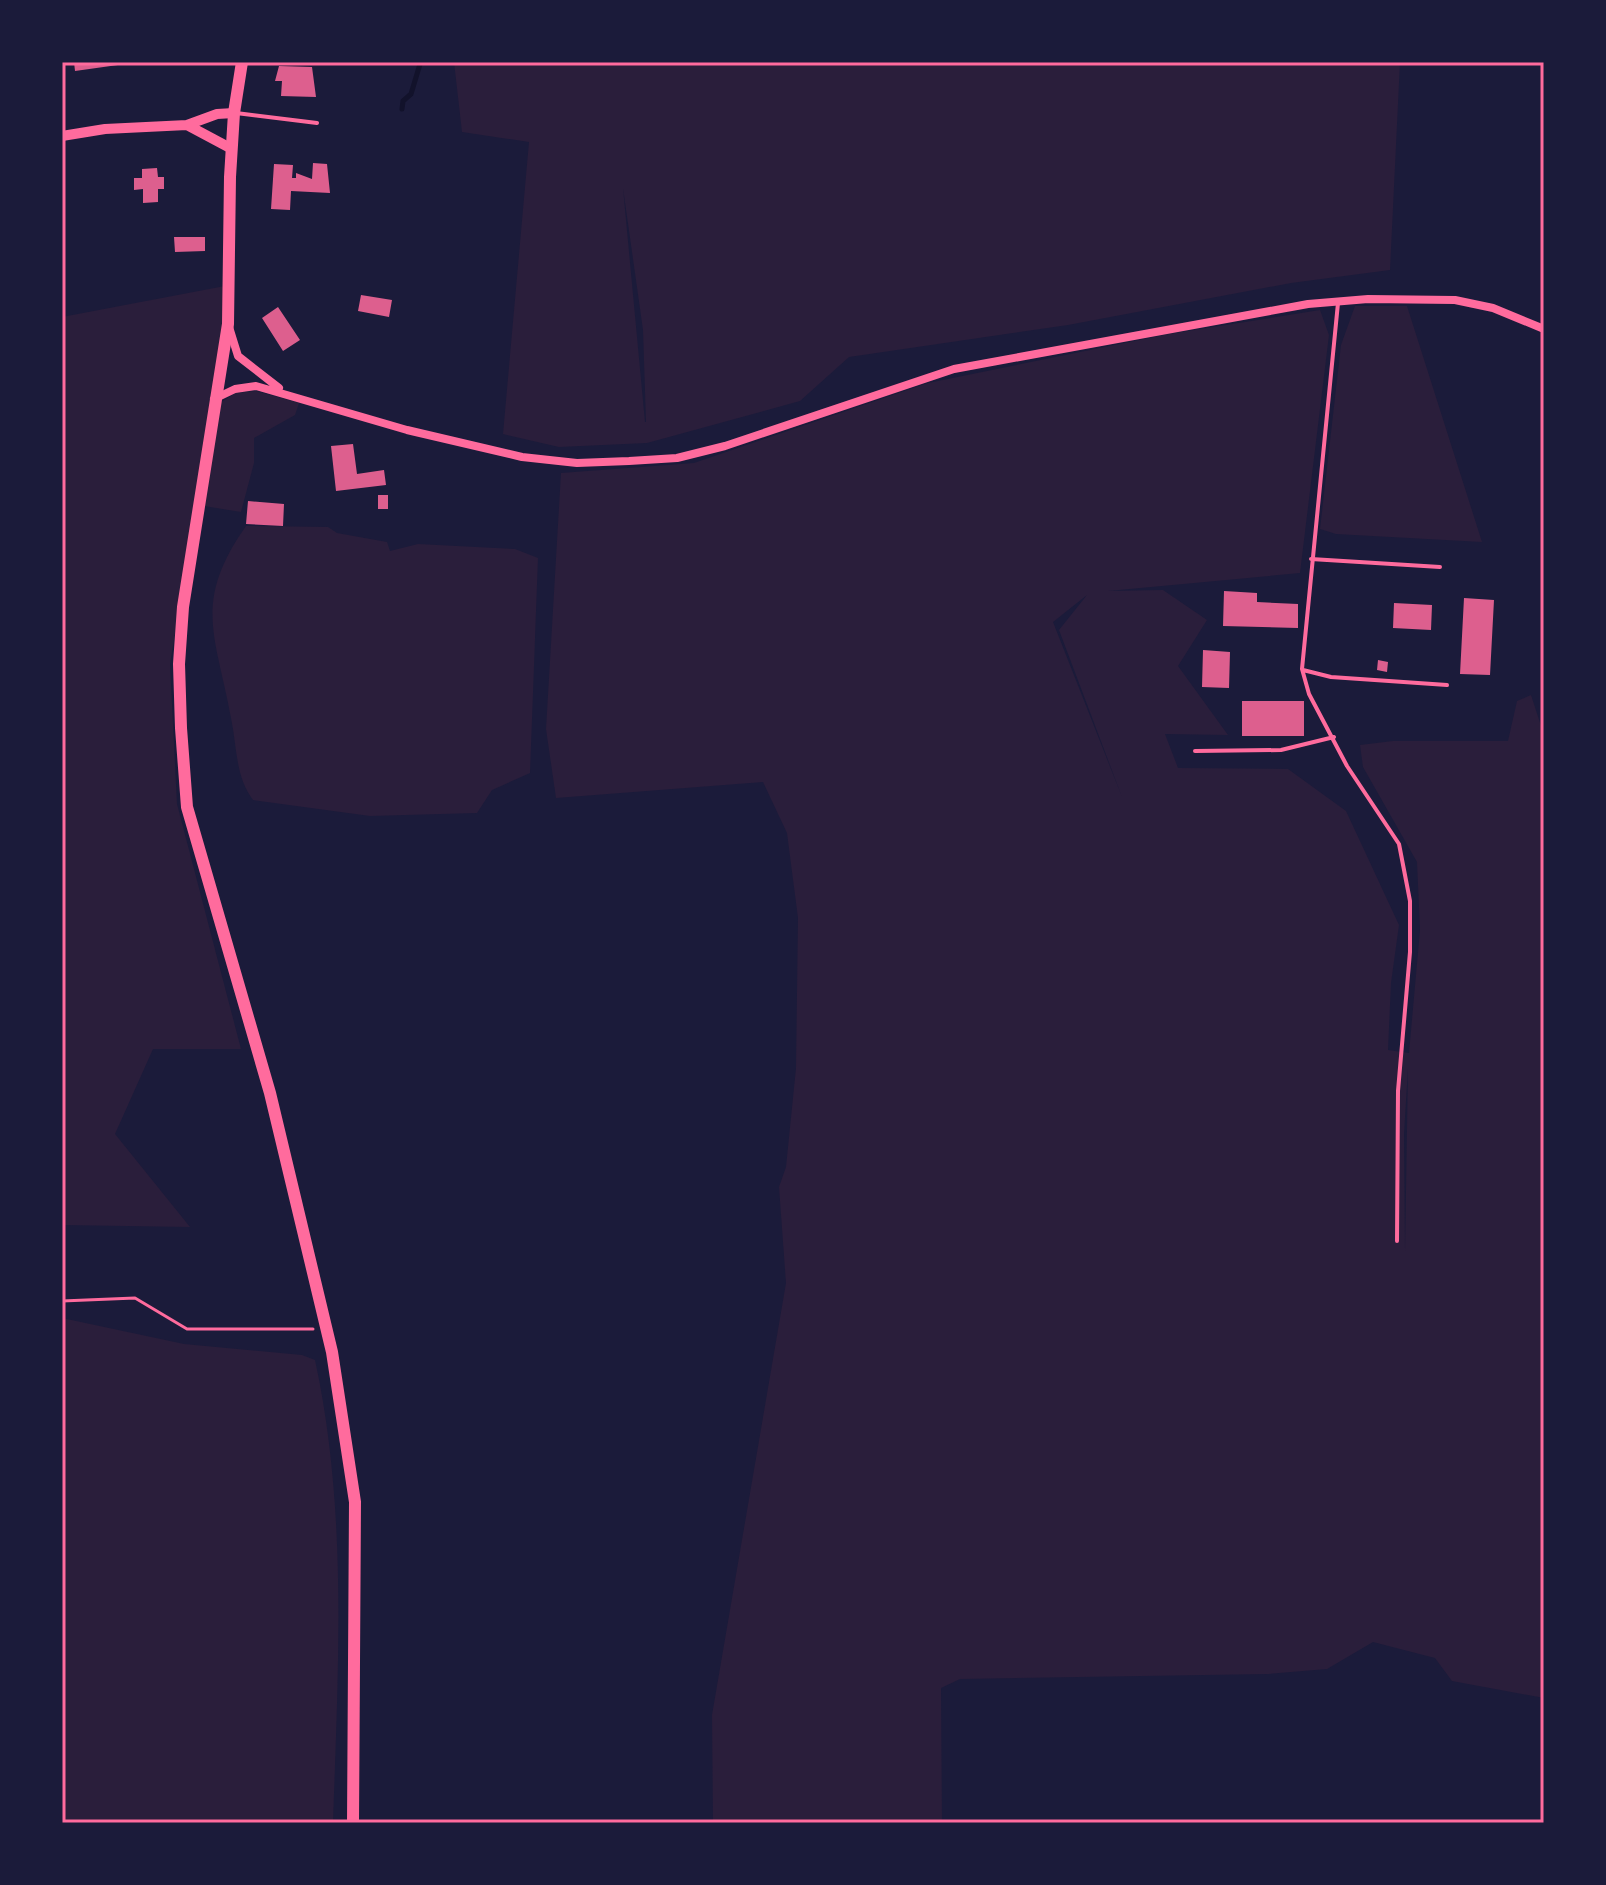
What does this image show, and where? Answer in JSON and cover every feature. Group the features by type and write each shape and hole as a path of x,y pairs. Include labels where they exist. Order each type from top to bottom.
{"main road":[{"path":"242,62 232,149 228,324 187,576 179,664 187,807 270,1093 327,1329 355,1502 353,1823"}],"street":[{"path":"62,136 105,129 187,125 217,114 234,113"},
{"path":"187,125 232,149"},
{"path":"214,399 235,389 256,386 282,391 407,430 522,457 577,463 677,458 846,407 891,387 954,369 1338,300 1455,300 1493,308 1544,329"},
{"path":"228,324 238,356 282,391"}],"lane":[{"path":"234,113 317,123"},
{"path":"1338,300 1302,669 1309,694 1347,766 1399,844 1410,901 1410,952 1398,1091 1397,1241"},
{"path":"1311,559 1440,567"},
{"path":"1302,669 1331,677 1447,685"},
{"path":"1195,751 1281,750 1334,737"}],"path":[{"path":"62,1301 135,1298 187,1329 327,1329"}],"shaded area":[{"path":"454,62 1400,62 1390,270 1291,283 1068,325 849,357 800,401 647,443 559,447 503,434 529,142 462,132","holes":["623,188 643,330 646,422"]},
{"path":"225,286 226,324 170,664 177,804 241,1049 153,1049 115,1134 190,1227 62,1225 62,317"},
{"path":"1355,306 1407,306 1482,542 1336,534 1320,529 1341,345"},
{"path":"1320,310 1329,335 1300,573 1108,591 1163,590 1207,620 1178,666 1228,735 1165,734 1178,768 1288,769 1346,811 1399,925 1391,983 1388,1050 1409,1053 1420,930 1417,862 1363,767 1360,745 1393,741 1508,741 1517,701 1531,695 1544,735 1544,1698 1452,1681 1435,1658 1373,1642 1327,1669 1268,1674 960,1679 941,1688 942,1823 713,1823 712,1715 786,1283 779,1187 786,1167 796,1068 798,918 787,833 763,782 556,798 546,729 561,473 694,463 928,383 1169,334","holes":["1087,595 1059,630 1122,797 1053,622","1408,1068 1405,1251 1404,1134"]},
{"path":"256,391 299,403 295,415 254,438 254,463 241,512 204,506 218,404 236,393"},
{"path":"246,526 328,527 337,533 387,542 390,551 418,544 515,549 538,558 530,773 492,790 477,813 370,816 253,800 240,771 213,620 219,577"},
{"path":"62,1318 184,1344 302,1355 315,1360 325,1417 337,1533 338,1649 333,1823 62,1823"}],"building":[{"path":"74,62 125,62 125,64 75,71"},
{"path":"279,66 312,67 316,97 281,96 282,81 275,81"},
{"path":"313,163 327,164 330,193 291,191 290,210 271,209 274,164 293,165 292,178 296,178 296,173 312,179"},
{"path":"157,168 158,177 164,177 164,189 158,189 158,202 143,203 143,189 134,190 134,178 142,178 142,169"},
{"path":"174,237 205,237 205,251 175,252"},
{"path":"361,295 392,300 389,317 358,311"},
{"path":"278,307 300,340 283,351 262,318"},
{"path":"353,444 357,474 384,470 386,485 336,491 331,446"},
{"path":"378,495 388,495 388,509 378,509"},
{"path":"248,501 284,504 283,526 246,524"},
{"path":"1224,591 1257,593 1257,602 1298,604 1298,628 1223,626"},
{"path":"1464,598 1494,600 1490,675 1460,674"},
{"path":"1394,603 1432,605 1431,630 1393,628"},
{"path":"1203,650 1230,652 1229,688 1202,687"},
{"path":"1378,660 1388,662 1387,672 1377,670"},
{"path":"1242,701 1304,701 1304,736 1242,736"}],"waterway":[{"path":"402,109 403,101 411,94 420,64"}]}
